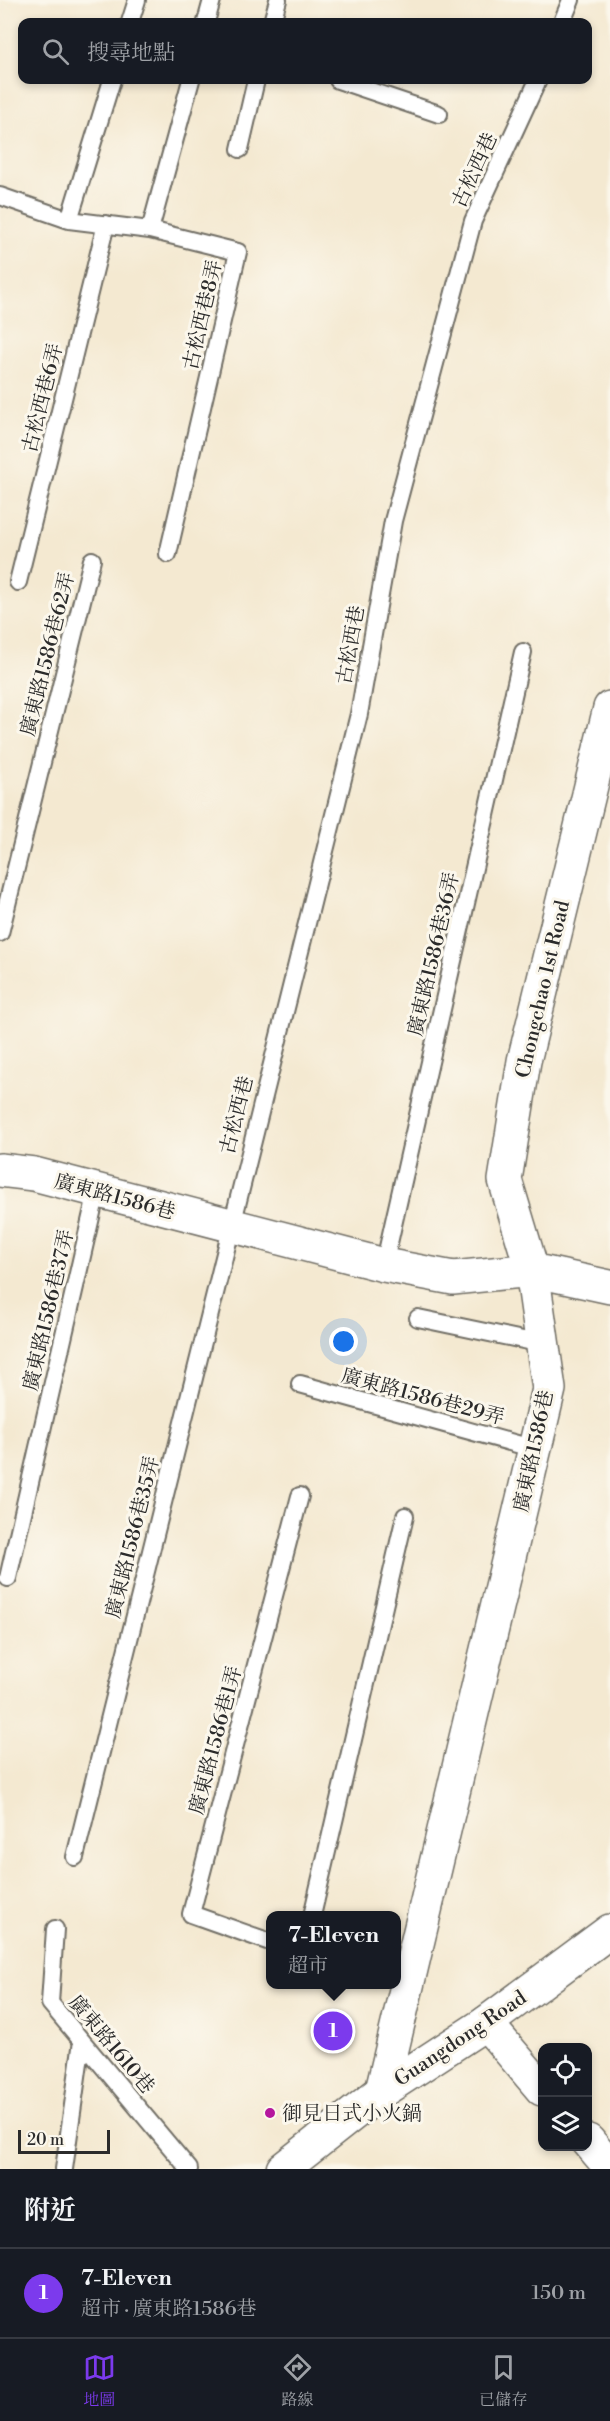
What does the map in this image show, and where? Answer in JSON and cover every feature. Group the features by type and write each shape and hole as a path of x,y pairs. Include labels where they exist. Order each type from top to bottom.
{"street":[{"name":"Chongchao 1st Road","path":"532,1270 505,1179 524,1061 610,708"},
{"name":"廣東路1586巷","path":"0,1170 34,1174 230,1227 384,1265 453,1278 532,1270 549,1389 401,1975"},
{"path":"532,1270 610,1287"},
{"name":"Guangdong Road","path":"283,2169 382,2091 486,2022 610,1931"},
{"name":"廣東路1586巷","path":"382,2091 398,1989"},
{"path":"486,2022 538,2083"},
{"path":"592,2146 610,2167"}],"lane":[{"path":"131,18 137,0"},
{"path":"207,18 212,0"},
{"path":"273,18 278,0"},
{"path":"564,18 571,0"},
{"path":"69,220 111,84"},
{"path":"150,230 189,84"},
{"path":"240,149 255,84"},
{"path":"350,84 440,114"},
{"name":"古松西巷","path":"230,1227 359,714 393,521 473,221 536,84"},
{"name":"古松西巷8弄","path":"0,196 69,220 150,230 238,252 168,554"},
{"name":"古松西巷6弄","path":"18,582 106,224"},
{"name":"廣東路1586巷62弄","path":"0,933 92,560"},
{"name":"廣東路1586巷36弄","path":"384,1265 523,652"},
{"name":"廣東路1586巷37弄","path":"8,1578 98,1191"},
{"name":"廣東路1586巷35弄","path":"75,1857 230,1227"},
{"path":"418,1318 542,1344"},
{"name":"廣東路1586巷29弄","path":"300,1384 535,1449"},
{"name":"廣東路1586巷1弄","path":"266,1941 191,1914 300,1496"},
{"path":"313,1911 405,1516"},
{"name":"廣東路1610巷","path":"55,1929 50,2003 189,2169"},
{"path":"64,2169 82,2041"}],"place":[{"name":"7-Eleven","path":"333,2031"},
{"name":"御見日式小火鍋","path":"270,2113"}]}
